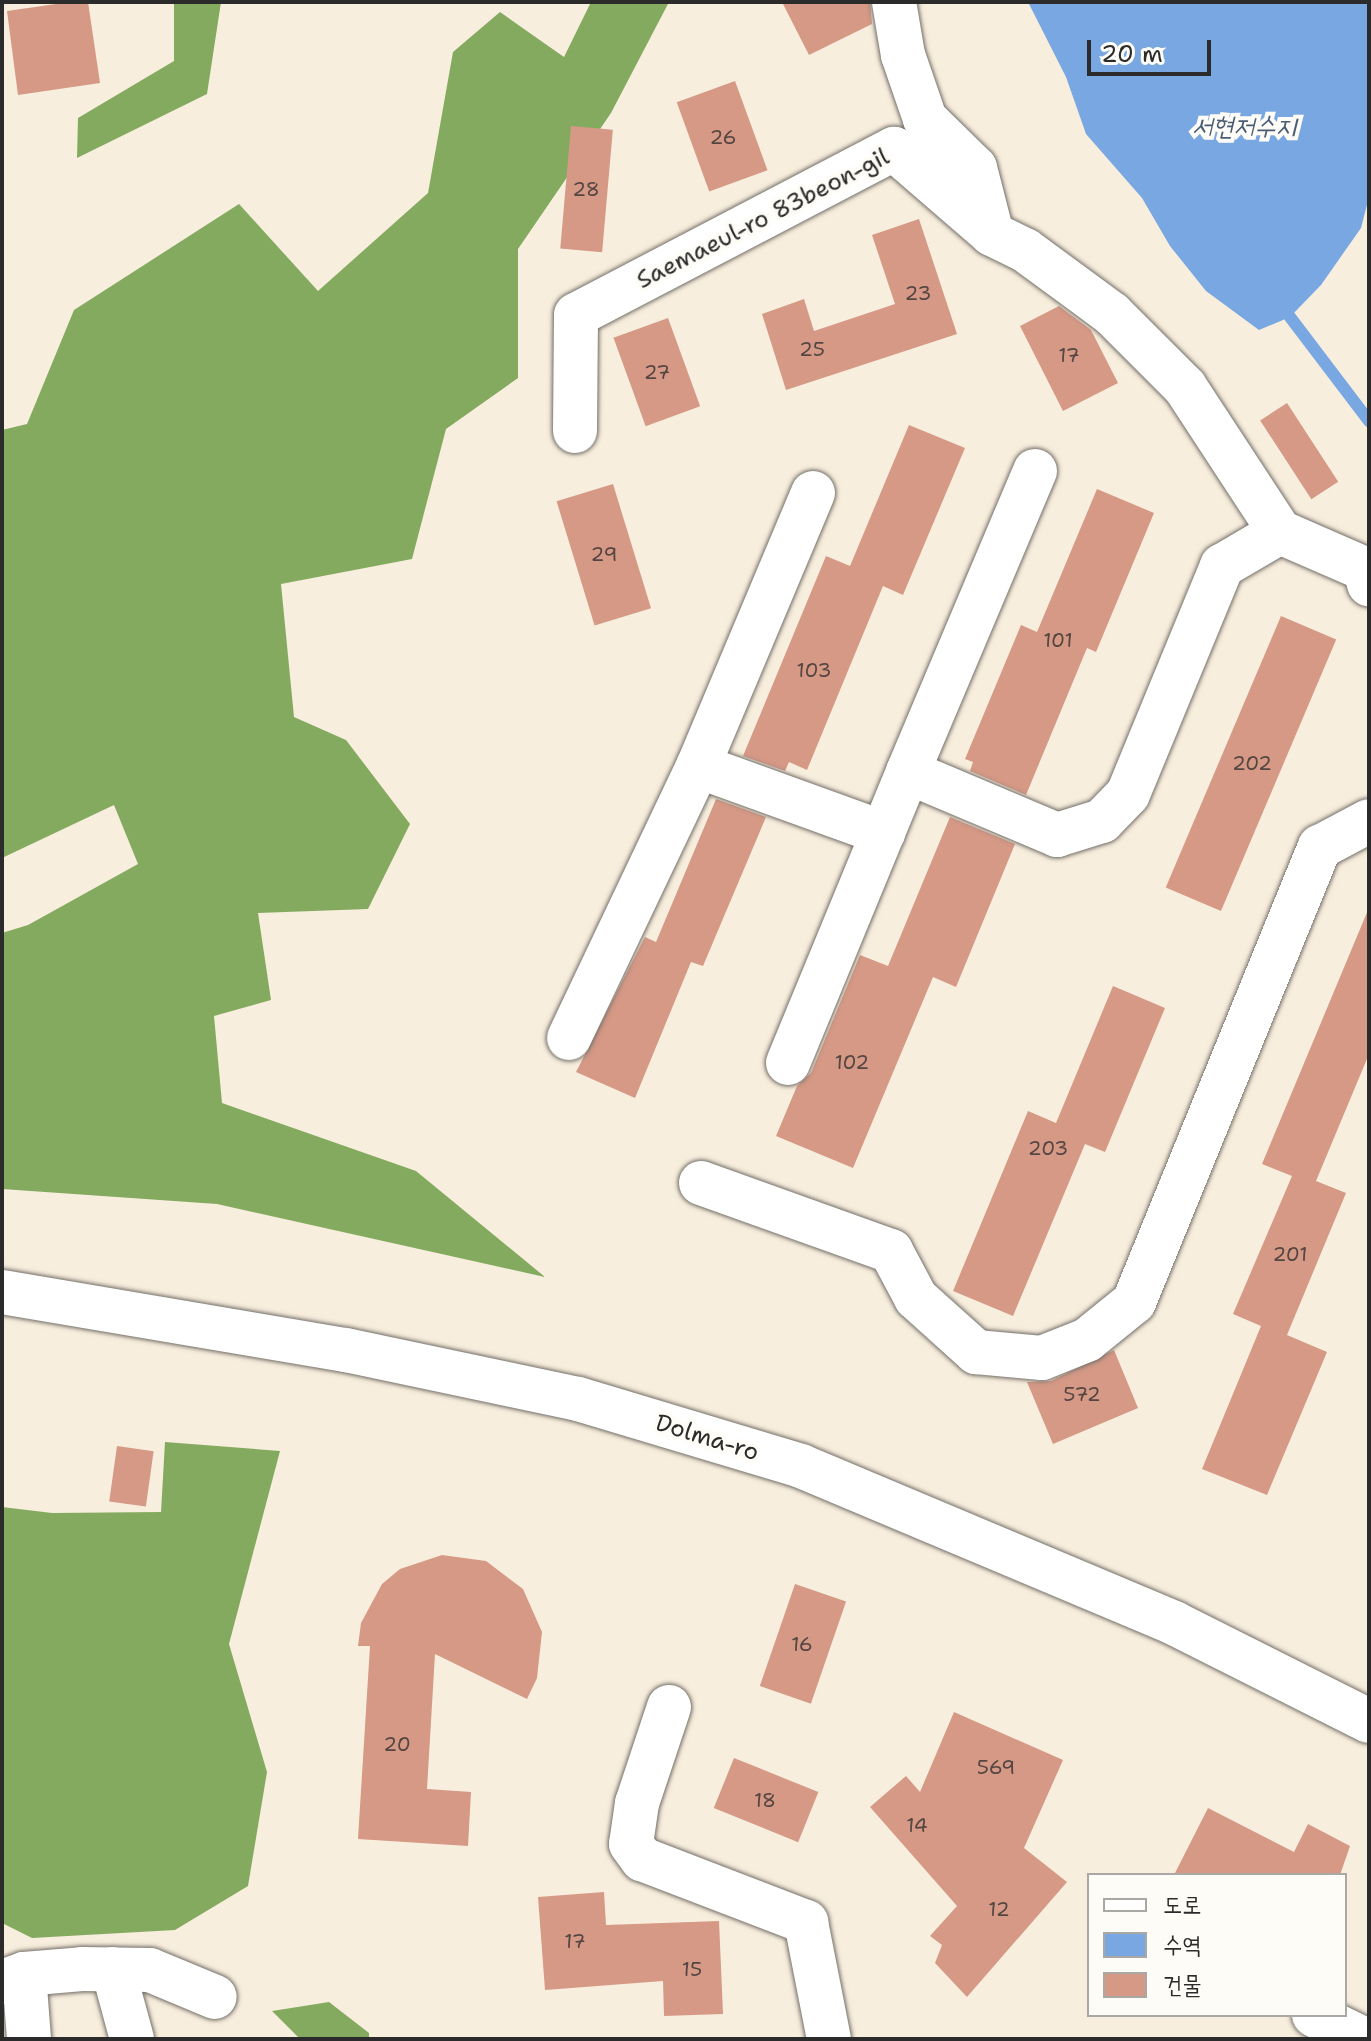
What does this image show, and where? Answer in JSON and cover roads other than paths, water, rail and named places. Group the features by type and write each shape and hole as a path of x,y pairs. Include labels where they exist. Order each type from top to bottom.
{"street":[{"path":"894,2 903,55 925,119 975,168 992,234"},
{"name":"Saemaeul-ro 83beon-gil","path":"575,431 576,315 894,149 992,234 1025,250 1112,314 1185,387 1280,532"},
{"path":"788,1063 1035,471"},
{"path":"569,1038 698,766 813,493"},
{"path":"908,772 1057,835 1102,821 1128,794 1222,566 1280,532 1365,569 1369,584"},
{"path":"698,766 883,833"},
{"path":"701,1183 891,1251 916,1298 976,1352 1042,1358 1087,1340 1134,1302 1320,847 1369,821"},
{"name":"Dolma-ro","path":"2,1292 346,1350 578,1399 801,1466 1174,1623 1369,1721"},
{"path":"669,1707 637,1803 631,1844 642,1859 806,1922 829,2039"},
{"path":"113,1969 132,2039"},
{"path":"29,2039 13,1978 113,1969 150,1970 215,1997"},
{"path":"1318,2017 1363,2039"}],"water":[{"name":"서현저수지","path":"1028,2 1369,2 1369,197 1361,228 1321,285 1290,317 1259,330 1206,291 1170,246 1142,198 1086,134 1066,77"}],"waterway":[{"path":"1290,317 1369,421"}]}
